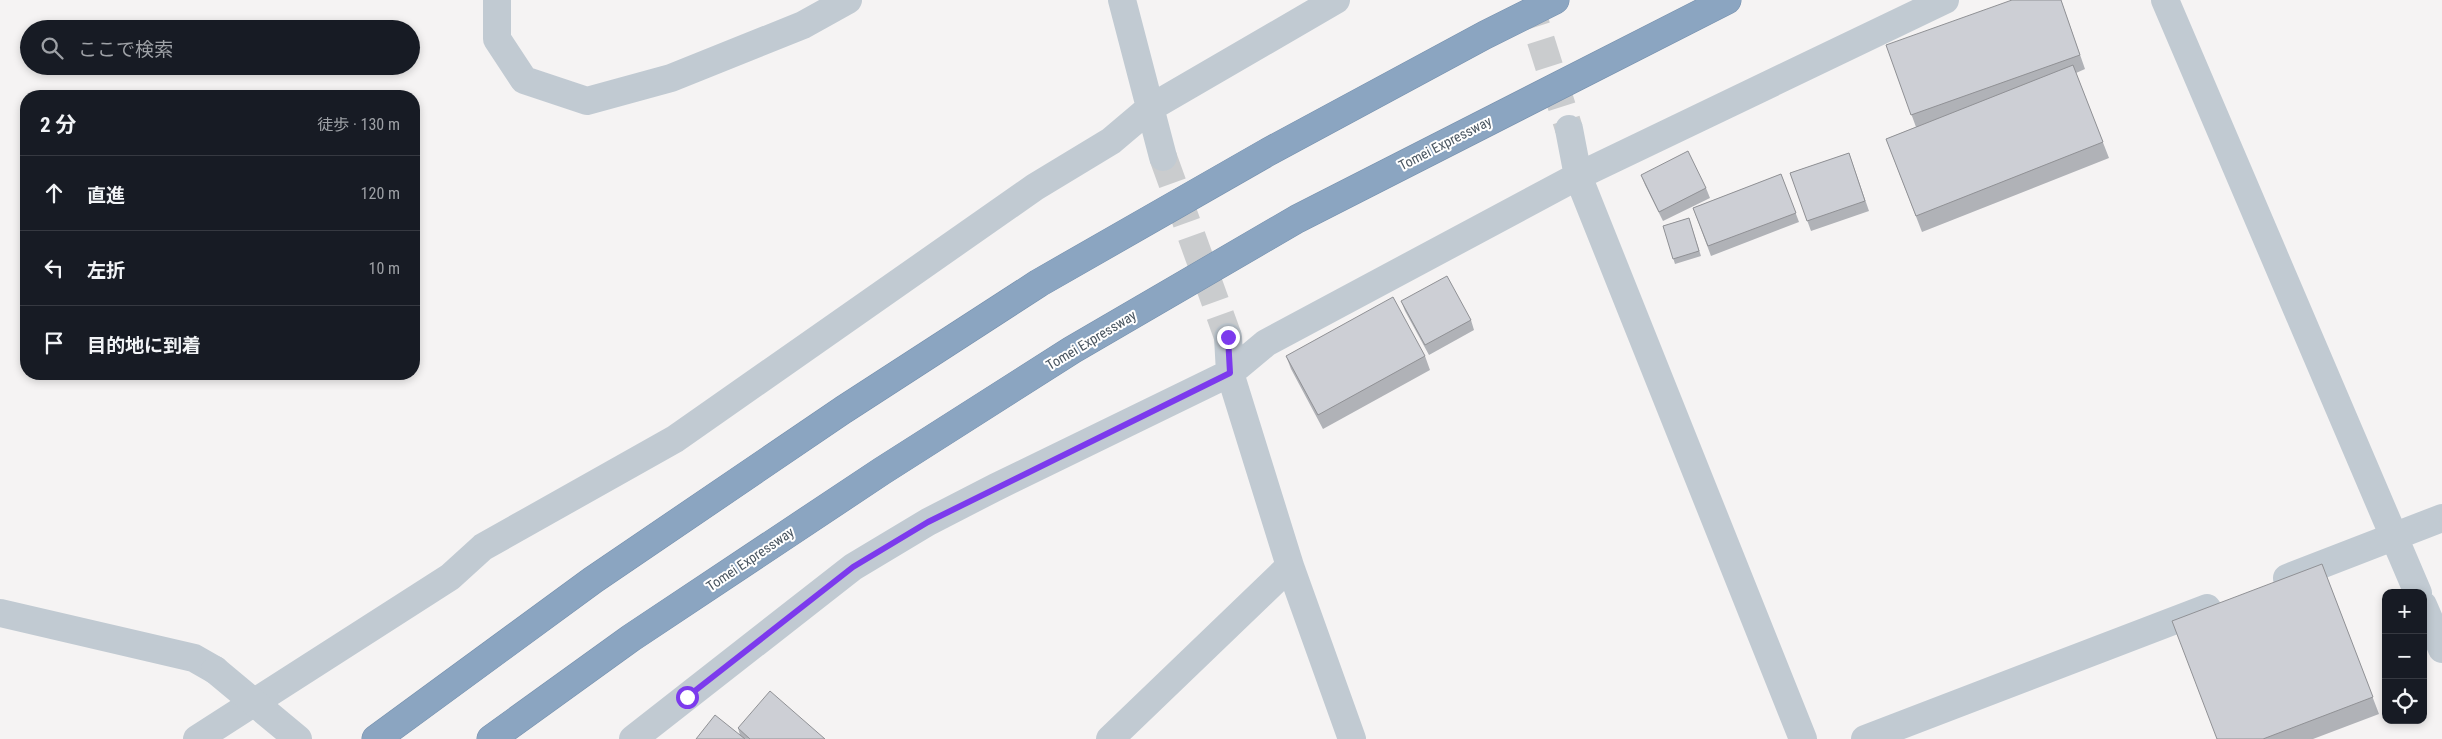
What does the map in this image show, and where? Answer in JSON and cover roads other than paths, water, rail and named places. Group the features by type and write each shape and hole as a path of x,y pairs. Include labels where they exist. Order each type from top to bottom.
{"highway":[{"path":"376,739 593,580 843,410 1039,283 1268,152 1485,35 1555,0"},
{"name":"Tomei Expressway","path":"491,739 631,638 882,471 1072,350 1297,219 1727,0"}],"street":[{"path":"497,0 497,39 524,80 587,101 671,78 803,25 848,0"},
{"path":"1122,0 1163,157"},
{"path":"197,739 450,577 482,547 675,439 1036,186 1111,142 1150,108 1336,0"},
{"path":"633,739 853,567 928,522 1230,373 1266,343 1578,176 1945,0"},
{"path":"2165,0 2416,589"},
{"path":"1569,129 1578,176 1803,739"},
{"path":"1228,337 1230,373 1290,566 1352,739"},
{"path":"2264,586 2442,518"},
{"path":"1110,739 1290,566"},
{"path":"1865,739 2227,601"},
{"path":"0,613 194,658 215,670 298,739"},
{"path":"2427,614 2442,649"}],"tunnel":[{"path":"1528,0 1569,129"},
{"path":"1163,157 1228,337"}]}
